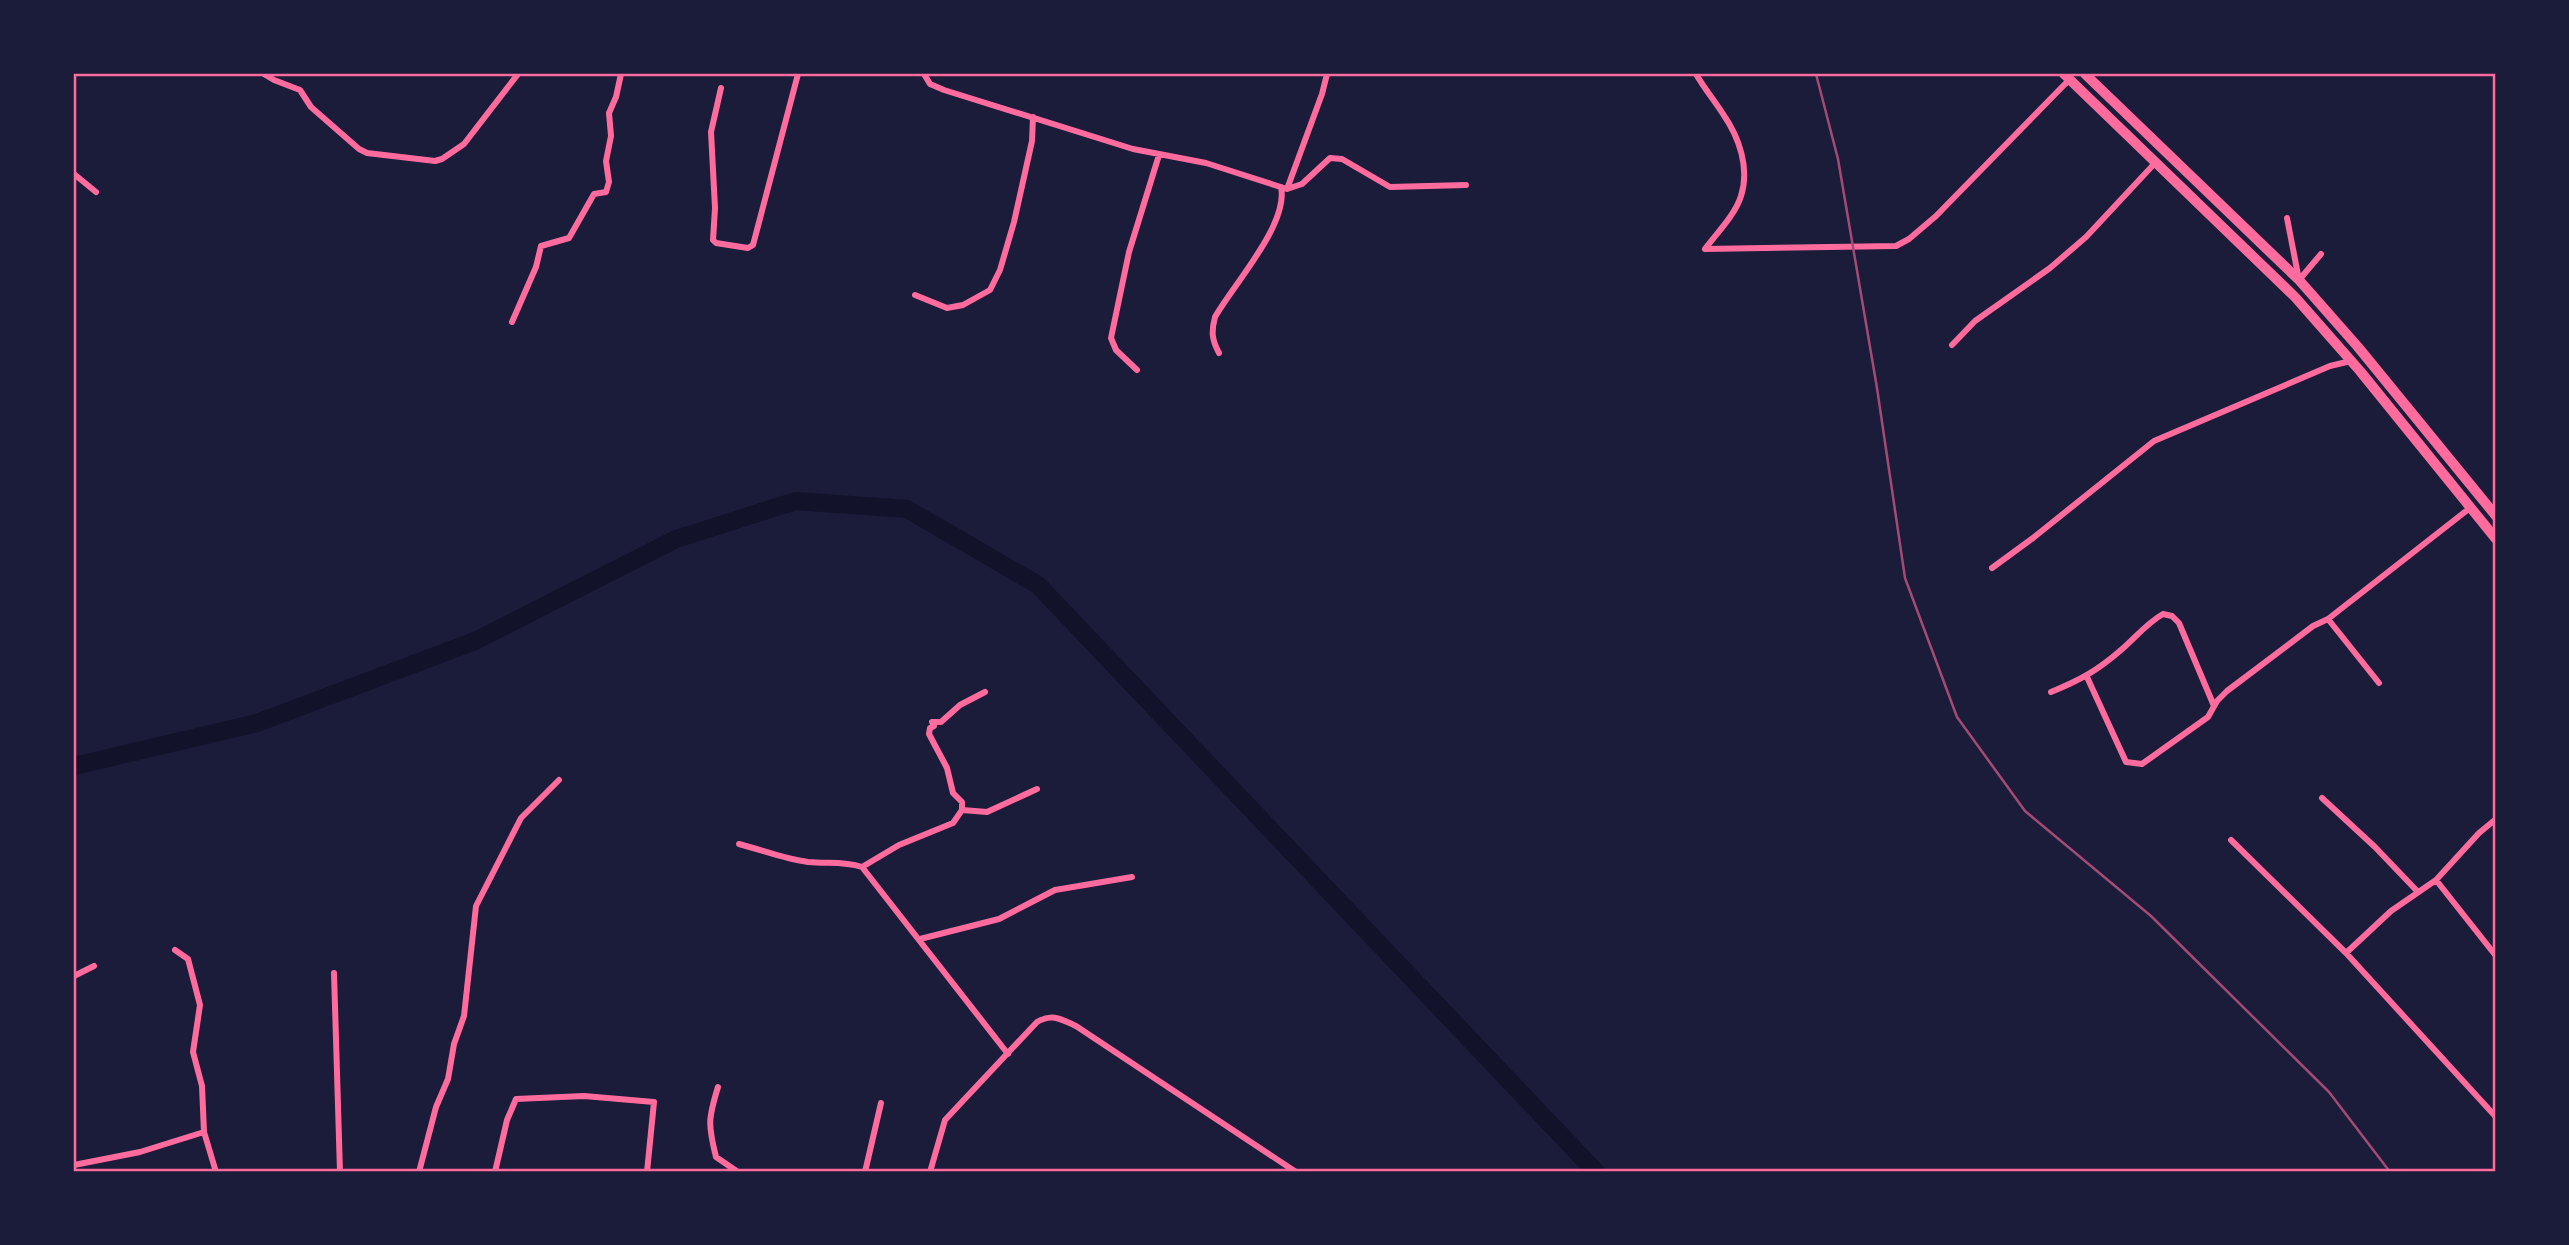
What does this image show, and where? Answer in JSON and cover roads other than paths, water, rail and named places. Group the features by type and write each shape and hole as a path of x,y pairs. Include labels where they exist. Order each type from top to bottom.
{"highway":[{"path":"2085,74 2299,280 2358,347 2496,516"},
{"path":"2067,77 2286,288 2351,361 2496,539"}],"street":[{"path":"264,74 300,90 311,107 359,149 367,153 435,161 464,144 518,74"},
{"path":"512,322 537,267 541,246 569,239 594,194 606,192 609,182 606,161 611,136 609,113 621,74"},
{"path":"721,88 711,132 715,208 713,240 716,243 748,248 753,245 798,74"},
{"path":"924,74 930,84 944,90 1133,149 1206,163 1284,188 1302,184 1325,162 1335,158 1342,159 1390,187 1466,186"},
{"path":"1219,353 1212,341 1216,317 1261,250 1322,94 1327,74"},
{"path":"1696,74 1724,116 1739,145 1745,171 1741,197 1705,249 1896,246 1909,239 1936,216 2065,84 2067,77"},
{"path":"915,295 947,307 963,305 990,290 1000,270 1014,222 1032,141 1033,117"},
{"path":"1138,370 1116,350 1111,338 1129,252 1159,155"},
{"path":"1952,345 1975,321 2050,268 2086,237 2156,162"},
{"path":"74,174 96,192"},
{"path":"2287,218 2299,280"},
{"path":"2299,280 2321,254"},
{"path":"1992,568 2044,530 2154,441 2330,366 2351,361"},
{"path":"2087,677 2126,762 2141,764 2208,717 2227,691 2313,626 2328,619 2470,508"},
{"path":"2051,692 2087,677 2163,614 2172,616 2179,623 2214,706"},
{"path":"2328,619 2379,684"},
{"path":"862,867 899,845 953,823 962,810 962,802 953,793 947,768 929,734 930,728 934,726 932,722 941,722 960,705 985,692"},
{"path":"419,1171 436,1107 448,1079 454,1044 464,1016 476,906 521,818 559,780"},
{"path":"962,810 987,812 1037,789"},
{"path":"2322,798 2418,892"},
{"path":"2346,953 2391,911 2436,880 2479,833 2496,819"},
{"path":"2231,840 2346,953 2496,1117"},
{"path":"739,844 804,861 825,864 846,862 862,867 1008,1054"},
{"path":"920,939 999,919 1055,890 1132,877"},
{"path":"2436,880 2496,956"},
{"path":"175,950 188,959 200,1005 193,1052 202,1086 204,1132 216,1171"},
{"path":"74,976 94,966"},
{"path":"334,973 340,1171"},
{"path":"931,1171 946,1120 1037,1022 1053,1016 1076,1026 1296,1171"},
{"path":"718,1087 708,1128 716,1157 738,1171"},
{"path":"495,1171 507,1120 516,1099 584,1096 654,1102 647,1171"},
{"path":"865,1171 881,1103"},
{"path":"74,1166 141,1152 204,1132"}],"waterway":[{"path":"74,766 257,723 475,641 676,539 796,501 907,509 1038,585 1596,1172"}],"railway":[{"path":"1816,74 1838,159 1877,388 1905,578 1957,717 2025,811 2151,916 2329,1092 2390,1172"}]}
